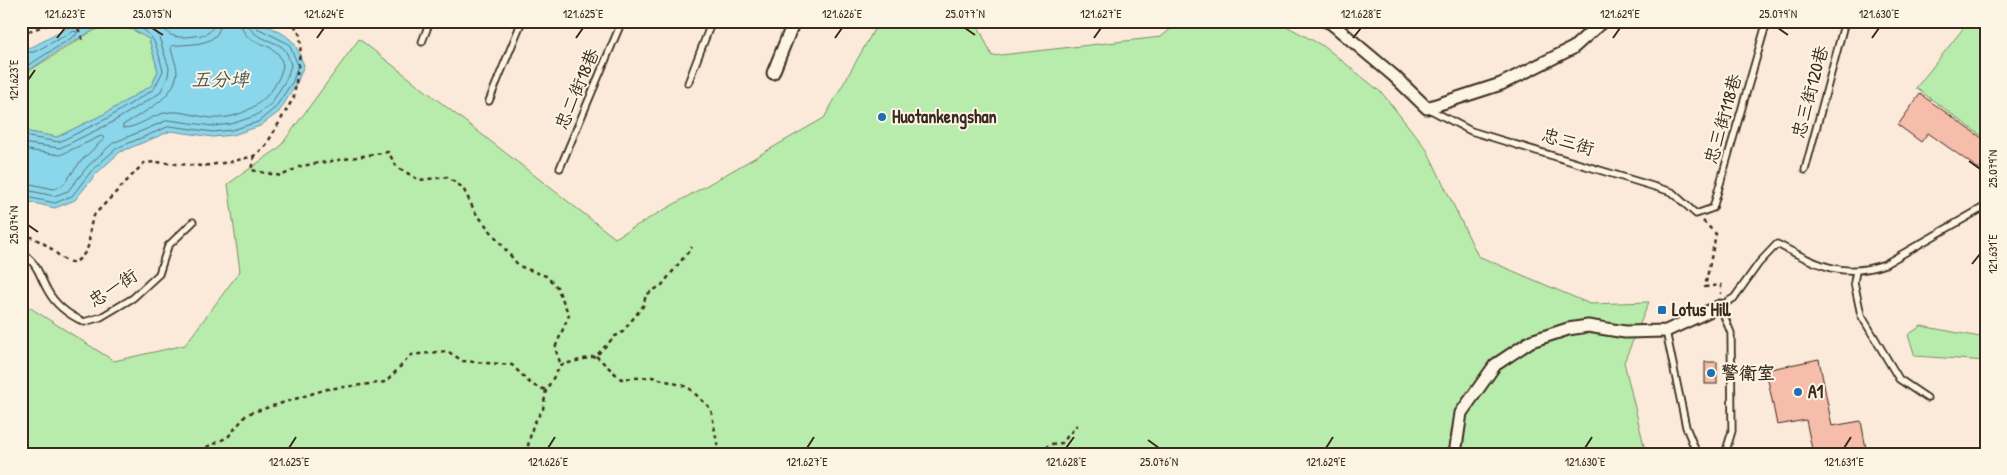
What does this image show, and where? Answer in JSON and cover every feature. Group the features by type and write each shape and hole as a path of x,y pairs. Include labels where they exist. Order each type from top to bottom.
{"street":[{"path":"773,74 794,21"},
{"name":"忠三街","path":"1326,21 1331,23 1394,76 1427,108"},
{"path":"1427,108 1501,84 1573,48 1604,21"},
{"path":"1455,454 1461,413 1495,365 1531,341 1568,329 1588,326 1625,332 1666,330 1720,306"}],"lane":[{"path":"422,42 430,21"},
{"path":"489,101 522,21"},
{"name":"忠二街18巷","path":"560,168 622,21"},
{"path":"688,83 712,21"},
{"name":"忠三街118巷","path":"1696,214 1713,208 1767,21"},
{"name":"忠三街120巷","path":"1804,170 1845,21"},
{"name":"忠三街","path":"1427,108 1471,131 1672,192 1696,214"},
{"path":"1725,454 1732,431 1731,333 1720,306 1734,298 1759,263 1777,244 1830,268 1856,271 1868,270 1885,264 1986,206"},
{"name":"忠一街","path":"21,252 38,269 48,292 66,314 84,322 100,317 133,298 159,274 168,246 193,222"},
{"path":"1856,271 1854,282 1860,316 1899,379 1927,398"},
{"path":"1666,330 1686,426 1695,449"}],"path":[{"path":"21,34 57,21"},
{"path":"75,21 84,43"},
{"path":"21,234 39,241 67,262 73,262 86,251 90,222 95,214 144,163 155,162 202,166 254,156 265,147 294,98 301,45 300,35 292,21"},
{"path":"254,156 251,170 281,176 301,166 388,152 397,167 419,180 447,177 455,182 463,188 475,212 519,266 546,276 558,287 569,315 554,348 561,365"},
{"path":"1696,214 1716,234 1705,287 1721,284 1720,306"},
{"path":"526,454 533,425 543,408 546,390 561,365 596,356 615,336 621,334 643,306 646,295 662,285 692,247"},
{"path":"192,454 228,438 247,414 327,389 386,382 411,354 447,351 463,361 512,366 532,384 546,390"},
{"path":"596,356 621,379 652,376 688,387 711,409 718,454"},
{"path":"1039,454 1050,444 1062,443 1077,425"}],"green space":[{"path":"879,21 976,21 992,56 1161,37 1180,21 1277,21 1325,47 1382,93 1427,150 1478,256 1590,304 1649,302 1624,362 1646,454 21,454 21,302 114,361 185,345 240,271 228,184 279,148 359,39 615,238 824,118"},
{"path":"1969,21 1986,21 1986,139 1916,88"},
{"path":"117,25 133,30 149,39 158,71 152,85 106,113 57,137 29,132 21,124 21,76 97,28"},
{"path":"1921,326 1986,338 1986,361 1915,356 1908,335"}],"water":[{"name":"五分埤","path":"81,21 172,21 178,27 207,23 252,22 266,25 279,31 291,40 297,48 304,65 297,83 279,112 260,126 233,135 213,137 171,131 120,152 96,174 75,200 55,208 21,200 21,124 29,132 57,137 106,113 152,85 158,71 149,39 129,28 117,25 95,30 81,37 21,76 21,48 32,47"}],"building":[{"path":"1920,94 1986,141 1986,174 1928,133 1921,142 1898,125"},
{"name":"A1","path":"1819,359 1832,426 1861,421 1867,454 1813,454 1806,420 1777,425 1766,370"},
{"name":"警衛室","path":"1705,362 1717,362 1717,384 1705,384"}],"place":[{"name":"Huotankengshan","path":"882,117"},
{"name":"Lotus Hill","path":"1662,310"},
{"name":"警衛室","path":"1711,373"},
{"name":"A1","path":"1798,392"}]}
